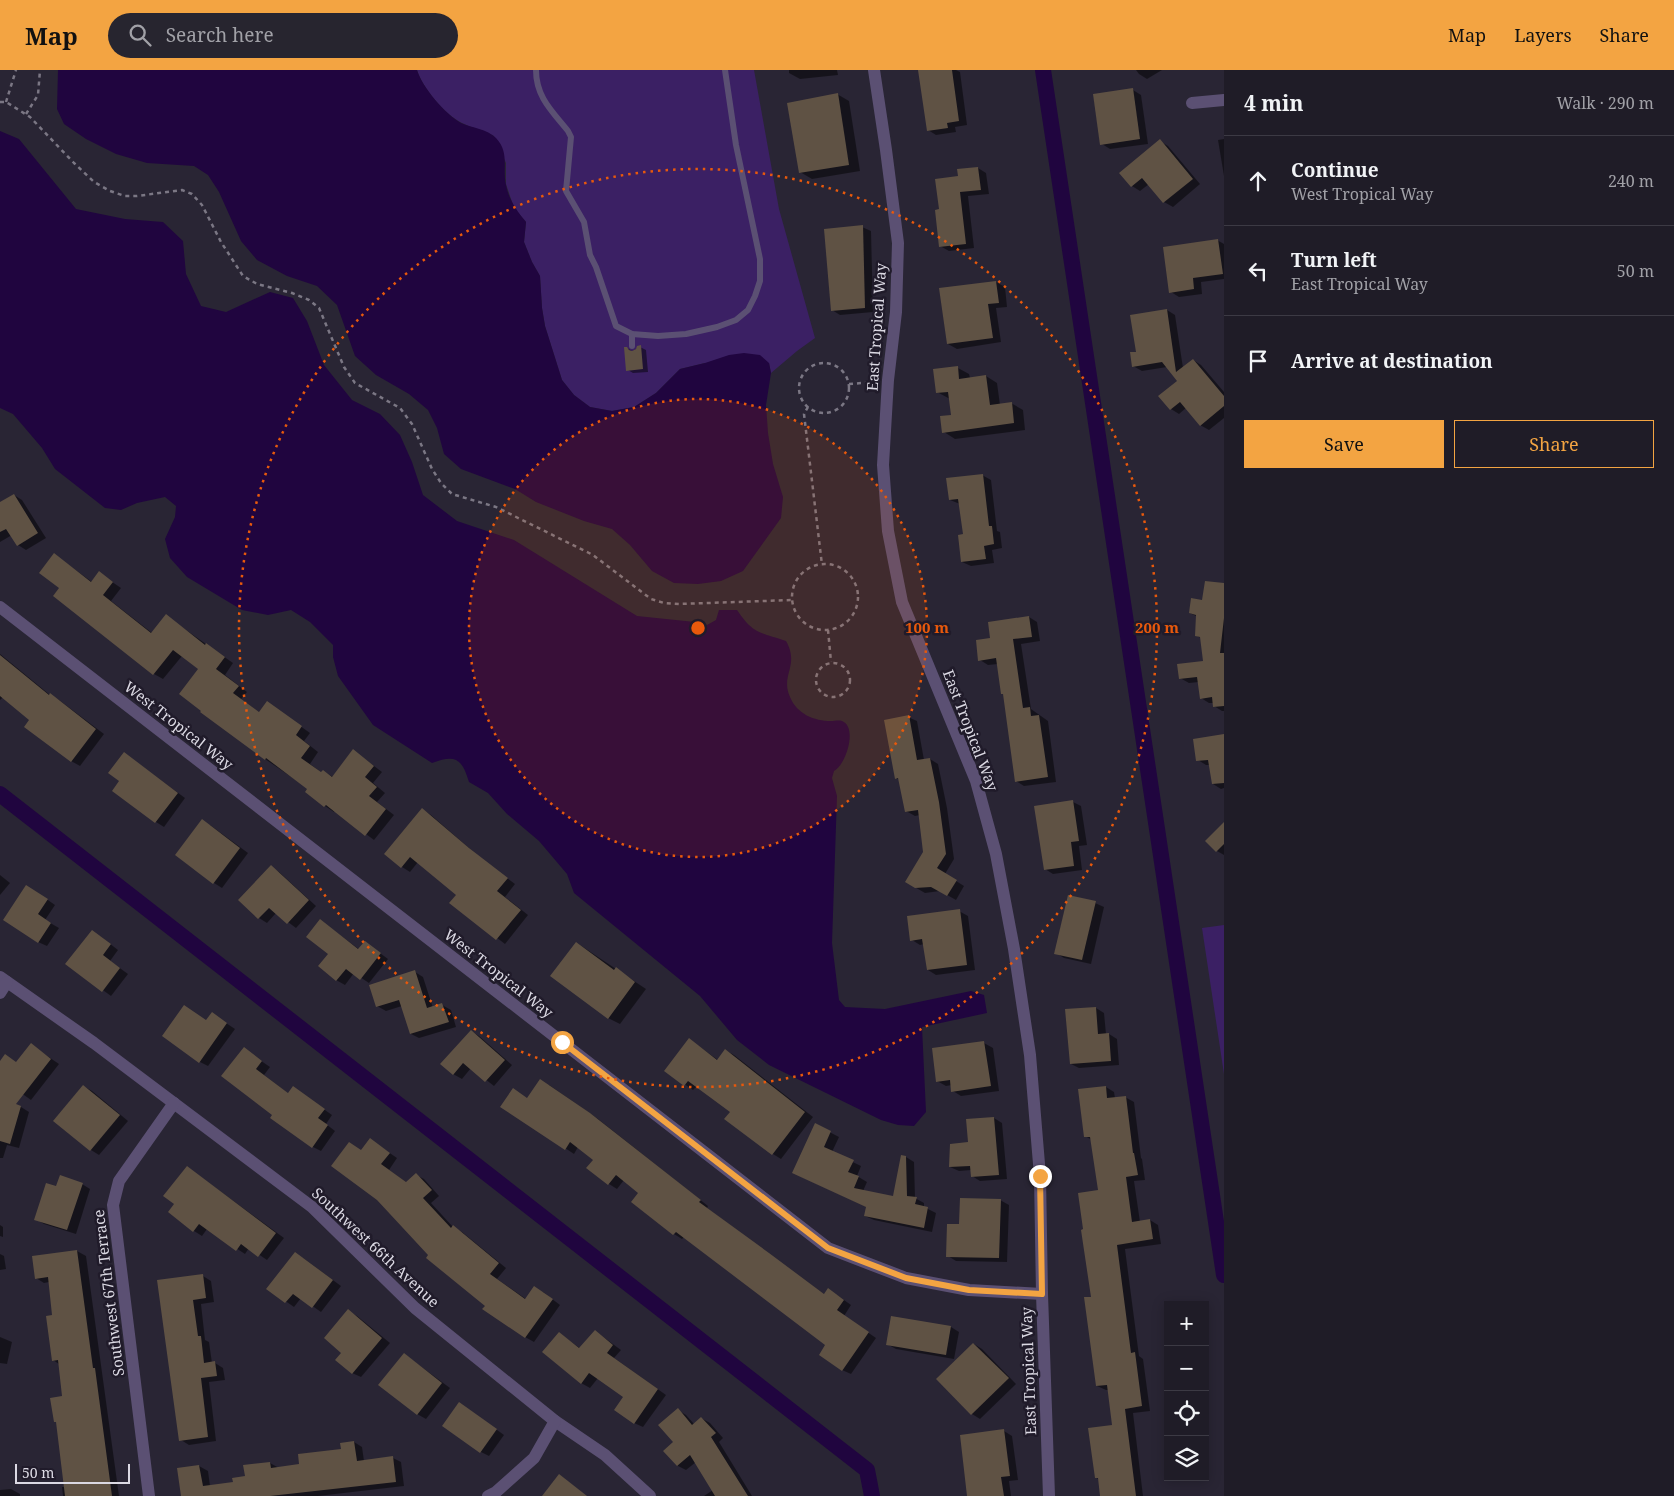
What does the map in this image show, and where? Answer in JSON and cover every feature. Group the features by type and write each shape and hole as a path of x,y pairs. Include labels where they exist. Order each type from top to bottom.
{"street":[{"name":"East Tropical Way","path":"874,70 898,243 896,312 888,380 884,465 888,531 902,602 976,781 996,854 1014,949 1030,1054 1040,1176 1049,1496"},
{"path":"1192,104 1224,100"},
{"name":"West Tropical Way","path":"0,607 828,1248 906,1278 969,1290 1042,1294"},
{"name":"Southwest 66th Avenue","path":"2,984 94,1043 312,1207 416,1308 554,1421 605,1455 650,1496"},
{"name":"Southwest 67th Terrace","path":"150,1496 113,1205 119,1180 174,1103"},
{"path":"488,1496 496,1492 534,1458 554,1421"}],"lane":[{"path":"536,70 537,87 541,97 568,131 571,138 566,191 584,222 590,256 596,267 616,326 632,334 658,336 686,334 717,327 736,320 748,310 760,281 760,259 736,145 725,70"},
{"path":"632,334 632,346"}],"path":[{"path":"6,102 16,70"},
{"path":"26,114 38,95 40,70"},
{"path":"0,102 6,102 30,117 88,176 110,191 126,196 182,190 192,194 202,205 221,242 243,276 257,284 292,293 309,300 319,308 344,367 355,383 400,408 412,424 432,470 452,494 496,507 593,555 651,599 664,603 679,604 792,600"},
{"path":"822,363 832,364 840,369 846,376 849,384 848,395 843,404 836,410 826,412 808,407 802,399 800,390 800,380 805,372 813,366 822,363"},
{"path":"849,384 888,380"},
{"path":"808,407 804,414 822,565"},
{"path":"822,565 835,566 846,572 854,582 858,594 856,607 850,618 840,627 828,630 815,629 804,623 796,613 792,600 794,588 800,576 810,568 822,565"},
{"path":"828,630 832,662"},
{"path":"832,662 844,666 849,671 851,678 847,691 836,697 828,697 822,694 816,682 816,675 820,669 832,662"}],"shaded area":[{"path":"58,70 417,70 429,92 441,107 461,123 492,135 503,149 507,190 514,205 526,222 524,242 540,276 545,326 562,380 574,395 590,407 612,411 634,407 656,393 680,369 729,355 744,353 760,355 769,363 771,373 766,405 768,433 773,464 783,497 781,518 743,571 721,581 698,584 674,583 652,571 630,545 612,529 584,521 536,502 515,489 461,469 444,454 437,428 428,410 409,394 376,375 355,356 337,305 317,286 287,276 257,260 241,241 219,192 208,175 194,166 147,163 116,154 86,139 64,124 57,109"},
{"path":"417,70 754,70 779,209 815,338 771,373 769,363 705,363 680,369 656,393 634,407 612,411 590,407 574,395 562,380 545,326 540,276 524,242 526,222 514,208 506,184 506,163 494,136 462,123 448,114 429,92"},
{"path":"0,131 19,139 76,209 125,219 163,222 183,241 186,274 201,306 226,312 270,292 293,298 307,321 324,365 352,400 380,414 400,435 412,462 423,495 457,521 514,540 637,616 707,625 716,620 719,610 737,610 748,624 758,632 786,641 791,657 787,682 793,703 812,718 825,721 842,721 847,725 849,731 850,738 846,754 843,762 834,771 832,778 837,796 832,943 839,1000 845,1007 885,1009 971,991 984,995 987,1013 922,1027 926,1112 914,1126 898,1125 881,1120 769,1065 737,1040 700,996 574,893 567,874 539,841 507,814 488,793 469,782 464,768 457,760 447,759 432,763 373,725 338,676 333,657 333,645 310,622 291,610 268,615 242,610 187,577 170,558 165,539 175,517 176,506 165,497 137,503 121,510 105,508 55,469 42,448 13,414 0,408"},
{"path":"1224,925 1224,1074 1202,928"}],"building":[{"path":"918,70 952,70 959,121 947,123 948,128 927,131"},
{"path":"1133,88 1140,139 1100,145 1093,94"},
{"path":"838,93 849,165 799,173 787,103"},
{"path":"1160,139 1193,179 1163,203 1142,178 1131,187 1119,173"},
{"path":"978,167 981,190 960,192 966,244 939,247 935,210 939,209 935,179 958,176 957,169"},
{"path":"863,225 865,308 831,311 824,229"},
{"path":"1218,239 1223,274 1193,278 1194,289 1169,293 1163,247"},
{"path":"996,281 999,303 988,304 993,338 947,344 939,288"},
{"path":"1167,309 1176,372 1193,359 1224,396 1224,406 1200,426 1180,402 1170,410 1158,396 1177,381 1162,362 1132,367 1130,352 1136,352 1130,315"},
{"path":"641,345 643,369 626,371 624,347 632,351"},
{"path":"958,366 959,379 986,375 990,405 1012,402 1014,423 942,433 940,416 951,415 948,392 936,393 933,369"},
{"path":"983,474 989,526 992,526 994,544 984,546 986,559 961,562 958,535 963,534 958,499 949,500 946,478"},
{"path":"14,494 38,533 17,546 6,529 0,532 0,502"},
{"path":"54,553 91,582 99,571 113,582 103,595 151,633 166,614 205,645 206,643 225,657 216,669 239,686 233,693 259,712 267,701 302,726 296,735 310,746 301,758 321,772 323,770 332,777 353,749 374,766 365,777 377,787 369,796 386,809 365,836 326,805 324,807 305,792 307,789 200,712 179,694 198,669 173,650 153,675 53,596 59,588 39,573"},
{"path":"1205,581 1224,583 1224,618 1220,653 1224,653 1224,706 1213,707 1212,697 1200,699 1197,677 1179,679 1177,664 1203,661 1200,637 1195,636 1196,615 1189,613 1191,598 1202,600"},
{"path":"1029,616 1032,637 1013,639 1023,708 1030,707 1031,716 1039,715 1048,777 1015,782 996,658 978,661 976,640 990,638 988,622"},
{"path":"0,655 49,695 50,693 96,729 71,762 24,727 29,720 0,696"},
{"path":"909,715 917,760 930,758 939,802 946,854 937,868 957,880 947,896 931,887 915,888 905,882 923,852 918,810 905,812 898,778 895,779 884,720"},
{"path":"1224,734 1224,783 1212,784 1208,760 1196,761 1193,739"},
{"path":"124,752 178,793 155,823 112,791 119,781 108,773"},
{"path":"1073,800 1079,841 1071,842 1074,866 1044,870 1034,806"},
{"path":"422,808 508,878 497,891 521,910 496,940 449,903 456,895 410,857 401,868 384,854"},
{"path":"202,819 240,848 213,884 175,855"},
{"path":"1224,822 1224,844 1216,852 1205,841"},
{"path":"271,865 309,900 287,924 269,908 258,919 238,900"},
{"path":"26,885 48,899 38,914 51,923 38,943 3,920"},
{"path":"1068,895 1096,901 1082,960 1054,954"},
{"path":"960,909 967,965 927,970 922,939 910,941 907,916"},
{"path":"320,919 358,949 365,941 381,953 360,980 346,969 336,981 318,966 328,954 306,937"},
{"path":"92,930 111,944 103,955 120,968 102,992 65,964"},
{"path":"576,942 614,970 616,967 635,982 608,1019 550,976"},
{"path":"415,970 427,1008 442,1003 449,1022 410,1034 399,1000 376,1007 369,985"},
{"path":"184,1005 206,1020 212,1012 227,1023 199,1063 162,1036"},
{"path":"1096,1007 1098,1034 1109,1033 1111,1061 1070,1064 1065,1009"},
{"path":"471,1030 505,1060 485,1082 463,1063 453,1075 440,1064"},
{"path":"689,1038 717,1060 725,1049 805,1112 772,1155 724,1119 730,1112 688,1081 684,1086 664,1071"},
{"path":"984,1041 991,1086 951,1092 950,1080 936,1082 932,1048"},
{"path":"31,1043 51,1059 16,1104 21,1106 10,1144 0,1141 0,1061 5,1054 16,1062"},
{"path":"244,1047 262,1061 256,1069 288,1093 293,1086 325,1109 318,1118 328,1125 312,1148 270,1118 272,1115 221,1076"},
{"path":"540,1079 590,1113 701,1200 699,1202 824,1294 828,1288 844,1300 837,1310 869,1332 842,1371 819,1355 825,1345 676,1232 673,1235 631,1202 638,1193 616,1175 608,1185 586,1168 593,1160 570,1142 565,1150 500,1107 513,1088 527,1098"},
{"path":"83,1085 120,1115 90,1151 53,1121"},
{"path":"1106,1086 1107,1098 1126,1096 1133,1153 1138,1175 1126,1177 1132,1222 1150,1219 1153,1239 1117,1245 1131,1353 1135,1352 1142,1406 1125,1409 1136,1496 1100,1496 1098,1478 1095,1478 1088,1428 1112,1425 1107,1385 1096,1386 1084,1297 1091,1297 1081,1230 1083,1229 1078,1193 1098,1190 1090,1137 1084,1137 1078,1089"},
{"path":"994,1117 999,1175 971,1177 970,1166 949,1167 950,1144 968,1142 966,1119"},
{"path":"815,1123 831,1131 824,1147 854,1160 848,1172 859,1176 854,1188 893,1196 901,1155 906,1156 907,1196 917,1197 915,1204 928,1207 924,1228 864,1216 866,1207 792,1173"},
{"path":"370,1138 390,1153 381,1164 406,1182 416,1173 432,1190 423,1198 451,1228 453,1225 499,1263 490,1274 525,1299 534,1286 553,1299 525,1338 482,1309 485,1306 426,1258 428,1255 377,1200 331,1166 349,1142 361,1150"},
{"path":"187,1166 276,1233 258,1257 241,1244 236,1251 199,1224 193,1232 168,1212 174,1204 163,1196"},
{"path":"60,1175 83,1183 67,1230 34,1220 46,1183 56,1186"},
{"path":"960,1198 1001,1199 999,1258 946,1257 947,1224 959,1224"},
{"path":"77,1250 112,1496 65,1496 56,1422 54,1422 50,1398 62,1396 58,1360 52,1361 46,1316 52,1315 48,1277 35,1279 32,1256"},
{"path":"295,1252 333,1280 312,1308 293,1294 285,1303 266,1289"},
{"path":"203,1274 206,1298 193,1300 198,1336 201,1336 204,1363 215,1361 217,1376 201,1378 208,1437 179,1441 157,1280"},
{"path":"348,1309 382,1338 352,1374 335,1360 341,1353 324,1338"},
{"path":"891,1316 951,1326 946,1355 886,1345"},
{"path":"595,1330 613,1345 607,1353 658,1389 634,1424 614,1410 623,1397 589,1373 581,1384 542,1352 559,1332 579,1348"},
{"path":"973,1343 1009,1378 971,1415 936,1379"},
{"path":"404,1353 442,1383 417,1415 378,1385"},
{"path":"459,1402 497,1429 480,1453 442,1426"},
{"path":"678,1408 692,1425 701,1417 716,1433 711,1437 748,1496 715,1496 690,1455 677,1466 663,1451 673,1442 658,1425"},
{"path":"1004,1429 1010,1476 1001,1477 1004,1496 967,1496 960,1435"},
{"path":"354,1441 357,1461 393,1456 396,1482 270,1496 181,1496 177,1468 199,1465 203,1486 233,1482 232,1478 245,1476 243,1465 270,1462 271,1468 299,1464 298,1454 341,1449 340,1443"},
{"path":"559,1474 587,1496 542,1496"}],"waterway":[{"path":"1043,70 1224,1275"},
{"path":"0,794 867,1470 872,1496"}],"route":[{"path":"562,1042 828,1248 906,1278 969,1290 1042,1294 1040,1176"}]}
